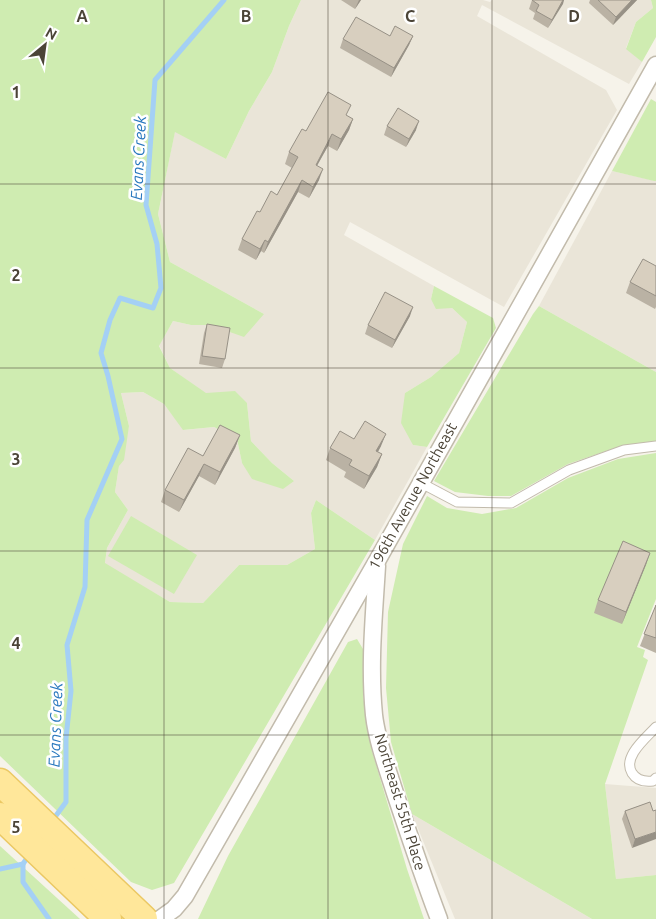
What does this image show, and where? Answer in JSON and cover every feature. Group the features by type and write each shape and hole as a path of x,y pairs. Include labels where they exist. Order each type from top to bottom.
{"main road":[{"path":"0,782 60,874 109,919"},
{"path":"0,816 30,828 77,855 144,919"}],"street":[{"name":"196th Avenue Northeast","path":"160,919 174,909 185,896 652,83 656,65"},
{"name":"Northeast 55th Place","path":"377,561 371,664 374,717 383,756 401,813 421,874 439,919"}],"lane":[{"path":"421,483 456,502 511,503 569,470 624,450 656,446"},
{"path":"656,727 634,752 630,760 630,771 636,778 644,782 653,781 656,778"}],"shaded area":[{"path":"301,0 483,0 490,2 492,0 651,0 653,8 636,22 626,48 642,62 629,84 482,5 477,16 606,90 617,110 504,307 350,222 344,235 434,286 431,299 452,308 467,322 459,353 431,377 405,393 413,445 427,447 375,540 316,500 311,513 315,549 287,565 239,565 203,603 170,602 105,564 107,548 128,510 115,492 129,426 121,393 143,392 164,404 184,430 214,427 237,439 242,463 294,481 272,463 251,441 247,403 206,394 170,368 159,345 173,321 191,325 210,325 264,314 170,262 158,214 175,131 226,159 249,111 272,72"},
{"path":"612,171 656,181 656,372 539,306"},
{"path":"605,784 656,788 656,875 616,879"},
{"path":"412,814 592,919 455,919"}],"green space":[{"path":"0,0 301,0 272,72 249,111 226,159 175,132 158,214 170,262 264,314 244,337 210,325 191,325 173,321 159,346 170,368 206,393 235,391 247,403 251,441 272,463 294,481 283,489 252,479 242,463 237,439 214,427 183,430 164,404 143,392 121,393 129,426 124,460 119,466 115,492 128,510 107,548 105,563 170,602 203,603 239,565 287,565 315,549 311,513 316,500 375,540 174,883 152,890 131,882 0,756"},
{"path":"651,0 656,0 656,37 642,62 626,49 636,22 653,8"},
{"path":"651,99 656,102 656,181 612,171"},
{"path":"434,286 493,318 496,328 427,447 413,445 401,423 405,393 431,377 459,353 467,322 452,308 436,309 431,299"},
{"path":"539,306 656,372 656,441 612,449 568,464 511,496 488,496 455,492 434,481"},
{"path":"656,453 656,599 637,647 645,650 643,657 648,660 605,784 616,879 656,875 656,919 592,919 412,814 391,742 386,688 388,612 403,544 427,496 447,508 482,514 516,508 568,478 618,459"},
{"path":"131,516 197,555 174,594 108,556"},
{"path":"357,639 363,649 363,695 372,751 424,919 198,919 228,856 348,642"},
{"path":"0,846 80,919 0,919"}],"building":[{"path":"532,0 563,0 552,20 536,11 539,5"},
{"path":"598,0 632,0 616,17"},
{"path":"356,17 390,36 395,26 413,36 394,68 343,39"},
{"path":"328,92 351,105 346,115 353,119 341,139 332,134 316,165 323,169 313,187 302,180 268,242 265,240 260,249 242,239 257,211 260,212 271,191 277,195 298,157 289,152 302,129 306,131"},
{"path":"398,108 419,121 409,139 387,126"},
{"path":"643,259 656,266 656,296 630,282"},
{"path":"385,292 413,307 395,340 368,325"},
{"path":"207,324 230,328 225,359 202,356"},
{"path":"365,421 386,434 376,451 382,454 369,476 349,465 352,460 330,448 340,431 354,439"},
{"path":"220,425 240,435 220,472 204,464 184,500 165,490 188,448 203,456"},
{"path":"623,541 650,553 626,612 598,600"},
{"path":"656,605 656,638 644,634"},
{"path":"650,802 653,811 656,810 656,832 635,839 625,811"}],"waterway":[{"name":"Evans Creek","path":"52,821 66,802 66,738 71,691 67,645 85,587 87,520 122,439 101,353 110,320 120,298 153,308 161,288 157,244 146,205 155,80 224,0"},
{"name":"Evans Creek","path":"29,855 23,864 23,882 49,919"},
{"path":"0,869 23,864"}]}
